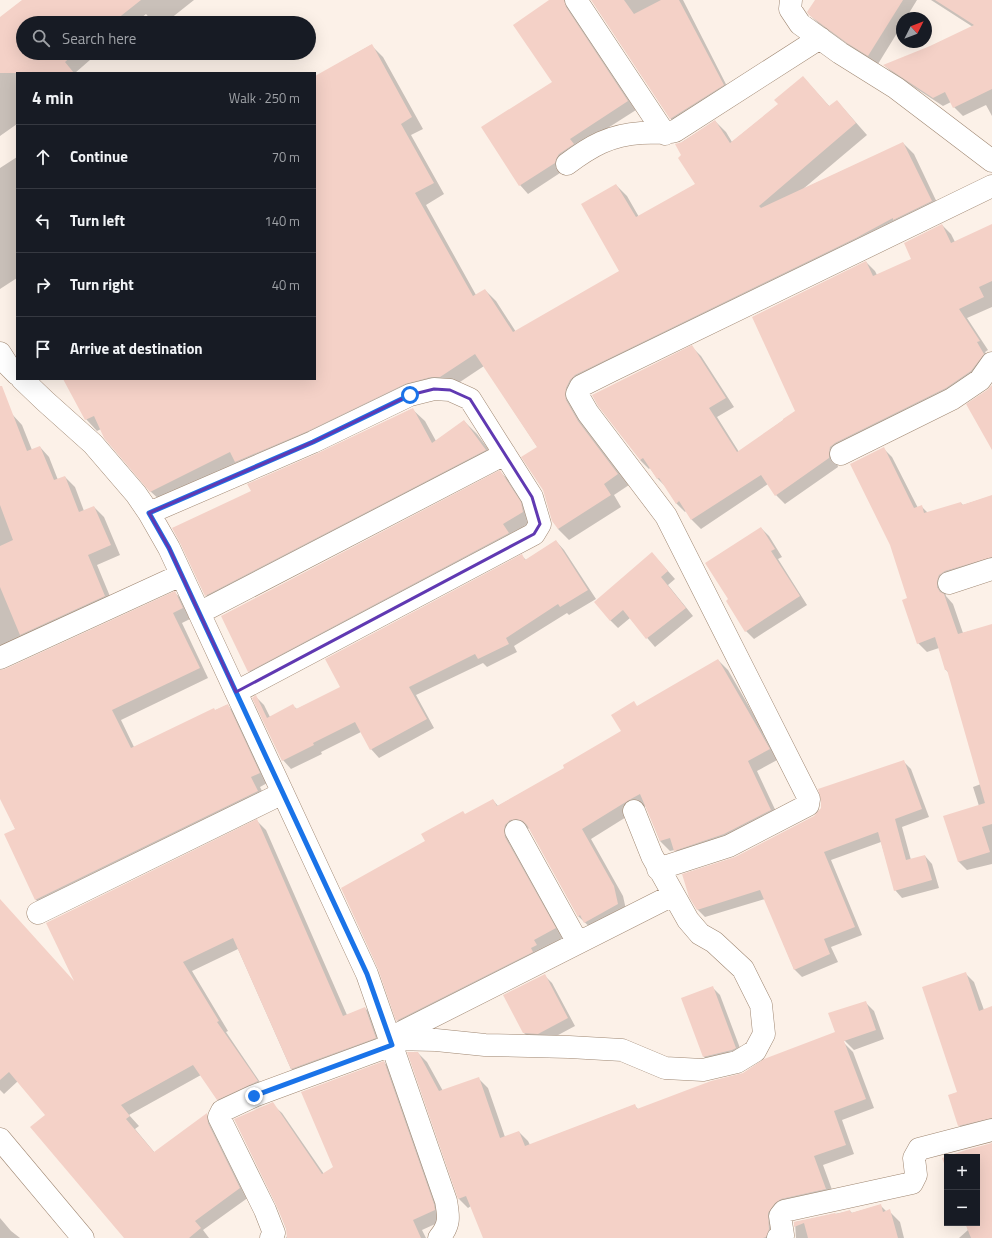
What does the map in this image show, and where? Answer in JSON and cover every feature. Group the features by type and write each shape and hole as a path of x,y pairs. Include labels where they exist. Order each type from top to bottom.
{"street":[{"path":"576,0 665,134"},
{"path":"790,0 790,9 800,24 896,88 992,161"},
{"path":"567,164 591,146 622,135 643,132 665,134 675,131 820,38"},
{"path":"658,869 729,846 808,805 809,799 666,516 588,413 577,394 582,386 611,371 992,186"},
{"path":"6,352 7,364 16,373"},
{"path":"841,454 952,399 980,380 992,363"},
{"path":"23,380 93,444 136,494 169,548 367,974 446,1201 449,1219 443,1233 439,1238"},
{"path":"149,513 313,442 410,395 434,389 450,390 470,399 532,497 540,524 534,534 236,692"},
{"path":"199,613 505,454"},
{"path":"949,583 992,569"},
{"path":"0,658 181,575"},
{"path":"38,913 283,793"},
{"path":"391,1042 436,1040 485,1045 622,1050 665,1068 703,1070 737,1062 755,1051 764,1034 762,1006 743,969 714,942 700,934 688,920 658,869 634,811"},
{"path":"516,831 578,943"},
{"path":"271,1238 274,1233 265,1210 219,1117 222,1111 254,1096 391,1042 578,943 673,895"},
{"path":"778,1238 783,1235 780,1216 784,1211 912,1183 916,1175 914,1158 919,1149 992,1130"},
{"path":"0,1139 83,1238"}],"highlighted area":[{"path":"434,389 450,390 470,399 532,497 540,524 534,534 236,692 169,548 149,513 313,442 410,395"}],"building":[{"path":"22,0 141,0 121,16 16,16 16,60 67,60 65,62 73,72 0,73 0,17"},
{"path":"549,0 564,0 566,7 628,101 570,139 574,144 559,154 555,163 519,186 481,127 552,82 513,25"},
{"path":"591,0 624,0 634,14 661,0 679,0 724,85 670,119"},
{"path":"815,0 903,0 868,56 847,43 809,15 807,12"},
{"path":"935,0 992,0 992,89 953,108 945,92 933,98 883,65 925,48 932,48 932,45 974,25"},
{"path":"372,44 412,117 401,124 434,183 415,193 473,296 485,289 513,332 619,271 581,204 616,184 636,217 695,184 678,158 681,155 675,144 682,142 715,120 730,143 778,104 774,100 803,76 829,106 837,100 856,123 759,206 761,208 903,142 932,201 893,220 893,218 856,238 575,375 570,380 566,388 566,400 578,421 618,474 604,484 611,495 558,529 552,521 543,490 521,457 537,447 475,354 440,377 431,377 405,384 308,431 235,462 230,452 150,492 104,438 94,416 85,420 64,380 316,380 316,75"},
{"path":"942,224 951,243 992,224 992,281 979,287 984,297 959,309 980,341 977,342 984,354 971,371 946,388 835,443 830,447 829,458 775,496 761,475 691,520 679,501 676,504 659,478 657,479 643,458 640,460 598,406 592,395 692,345 726,398 709,408 737,452 795,411 752,317 866,261 873,276 911,259 904,243"},
{"path":"992,385 992,450 966,404"},
{"path":"0,386 2,386 27,451 40,446 54,480 65,476 79,512 94,506 111,545 88,555 105,596 20,635 0,587 0,546 13,540 0,505"},
{"path":"413,408 432,443 464,420 486,450 205,596 172,528 251,491 247,484 318,453"},
{"path":"884,447 914,508 922,505 924,513 961,502 962,505 992,495 992,557 945,571 939,575 937,581 937,587 940,592 944,594 958,634 992,624 992,824 982,827 990,852 958,862 943,816 985,803 947,670 945,670 935,637 917,644 902,600 907,598 890,545 850,464"},
{"path":"500,470 521,502 523,512 503,524 509,533 248,672 221,616"},
{"path":"761,527 775,549 771,551 800,596 745,632 726,601 728,599 705,563"},
{"path":"556,540 588,590 560,607 558,604 506,638 509,644 478,659 475,654 409,687 427,719 370,750 355,722 313,743 314,745 282,761 252,698 256,695 267,718 293,704 296,709 340,687 325,659 522,554 525,560"},
{"path":"652,552 668,571 661,577 686,608 646,639 623,610 610,621 594,602"},
{"path":"175,591 183,608 173,613 200,668 112,710 131,748 214,708 215,710 228,704 260,773 251,777 258,791 35,900 4,834 15,829 0,799 0,670"},
{"path":"718,659 770,749 748,761 771,810 724,834 674,851 670,838 660,841 640,794 629,800 582,829 614,886 618,904 584,923 580,915 578,917 527,825 523,821 517,819 510,820 505,825 505,837 556,928 534,940 537,945 531,948 533,952 396,1021 378,969 341,888 425,841 421,834 463,811 465,814 493,799 497,806 564,768 563,765 621,731 611,715 634,701 637,706"},
{"path":"904,760 922,809 895,819 906,860 925,855 932,880 894,891 878,832 824,852 855,927 824,939 830,954 794,970 760,890 697,910 689,897 682,874 735,857 814,816 821,808 818,789"},
{"path":"257,819 343,1016 365,1007 376,1038 291,1069 233,938 183,962 219,1021 217,1022 258,1081 217,1100 193,1065 121,1105 130,1116 126,1119 154,1152 207,1113 208,1123 240,1188 195,1221 201,1228 189,1238 124,1238 30,1127 45,1115 9,1072 0,1080 0,899 74,981 46,923"},
{"path":"966,972 979,1011 992,1006 992,1118 958,1126 948,1095 957,1092 922,987"},
{"path":"545,974 568,1018 538,1034 523,1033 503,995"},
{"path":"713,986 736,1048 703,1057 681,998"},
{"path":"866,1001 876,1030 844,1041 866,1099 834,1111 846,1145 814,1156 826,1189 781,1199 775,1203 768,1213 769,1229 766,1237 763,1238 483,1238 466,1196 458,1199 407,1052 418,1052 439,1091 479,1077 500,1138 519,1131 525,1146 635,1104 637,1109 711,1081 743,1073 764,1059 835,1032 828,1013"},
{"path":"384,1061 434,1204 435,1210 413,1220 421,1238 287,1238 286,1228 276,1205 234,1119 273,1102 322,1174 333,1167 301,1092"},
{"path":"992,1143 992,1238 971,1238 966,1226 980,1226 980,1154 954,1154"},
{"path":"881,1204 883,1212 890,1209 898,1238 808,1238 804,1223 794,1227 794,1222 850,1210 851,1213"}],"route":[{"path":"254,1096 392,1045 367,974 169,548 149,513 313,442 347,424 410,395"}]}
